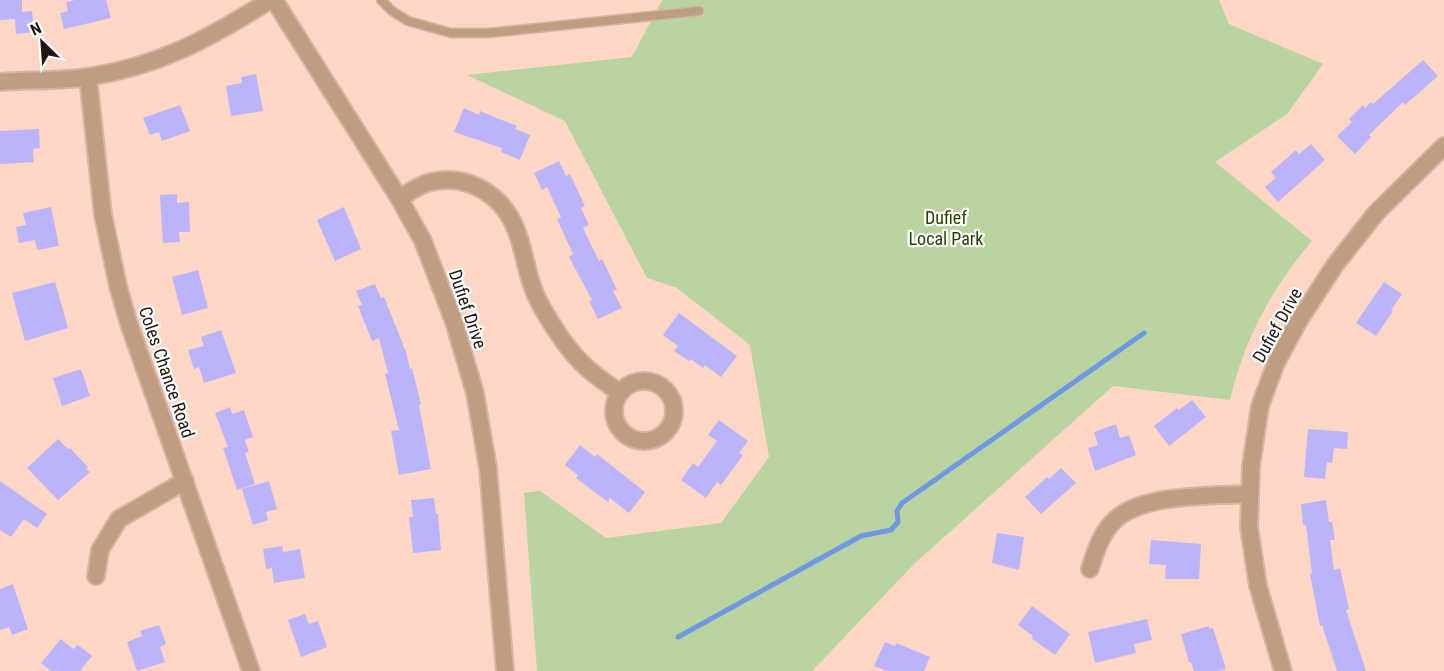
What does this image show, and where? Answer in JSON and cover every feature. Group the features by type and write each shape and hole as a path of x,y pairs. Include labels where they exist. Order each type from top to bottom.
{"street":[{"path":"0,82 87,77 140,65 183,50 214,35 272,0"},
{"name":"Dufief Drive","path":"272,0 399,198 427,251 454,322 475,393 488,468 505,671"},
{"name":"Coles Chance Road","path":"87,77 103,215 118,286 251,671"},
{"name":"Dufief Drive","path":"1283,671 1258,586 1249,527 1251,466 1260,406 1276,363 1298,322 1335,265 1376,213 1444,146"},
{"path":"399,198 429,182 453,178 474,183 490,194 505,211 517,230 525,270 552,325 585,366 620,393"},
{"path":"96,576 100,550 119,519 184,481"},
{"path":"1090,569 1097,546 1112,522 1134,508 1172,498 1250,494"}],"lane":[{"path":"381,0 392,11 408,21 451,33 488,33 699,11"}],"green space":[{"name":"Dufief Local Park","path":"662,0 1219,0 1229,24 1323,64 1287,114 1215,162 1312,241 1284,277 1261,315 1243,356 1230,400 1113,386 915,563 812,671 537,671 524,493 540,491 606,538 721,523 769,457 750,345 677,288 647,278 565,121 467,75 632,57"}],"building":[{"path":"0,0 22,0 22,12 32,11 34,32 16,34 15,19 0,20"},
{"path":"106,0 111,18 64,29 60,13 68,11 66,2"},
{"path":"1423,60 1438,76 1405,105 1403,102 1369,135 1371,137 1355,154 1337,136 1352,122 1349,119 1363,105 1365,108 1371,102 1373,104"},
{"path":"256,74 263,111 231,116 226,86 242,83 241,77"},
{"path":"180,105 190,131 162,141 159,132 150,135 143,118"},
{"path":"464,108 479,115 480,111 517,126 515,129 530,135 520,160 501,152 502,148 454,132"},
{"path":"39,129 40,148 33,149 34,162 0,164 0,131"},
{"path":"1311,144 1325,160 1278,202 1265,187 1276,178 1271,172 1296,150 1299,154"},
{"path":"559,161 566,176 570,174 585,206 581,208 589,225 583,228 599,261 602,259 617,290 613,291 622,308 598,319 589,301 592,300 569,257 573,254 557,219 561,217 547,187 542,190 534,173"},
{"path":"177,194 177,203 189,202 190,232 179,232 180,242 163,243 160,195"},
{"path":"51,207 59,246 37,250 35,240 19,243 16,227 26,225 23,213"},
{"path":"344,207 361,249 335,261 317,220"},
{"path":"198,270 208,308 182,315 172,277"},
{"path":"55,282 68,328 25,341 12,293"},
{"path":"1384,282 1402,294 1376,336 1356,323"},
{"path":"375,284 381,298 384,297 406,352 410,369 412,368 421,404 419,405 431,469 399,475 391,431 399,430 385,374 388,373 379,338 372,341 358,306 362,305 356,291"},
{"path":"679,313 737,356 721,377 705,365 703,368 674,351 678,346 663,335"},
{"path":"221,330 236,373 204,383 199,367 194,369 188,350 204,346 201,337"},
{"path":"81,369 90,396 62,406 53,378"},
{"path":"1192,400 1206,417 1169,446 1154,426 1177,408 1179,410"},
{"path":"230,407 232,414 244,410 253,437 245,440 249,452 245,453 255,484 237,490 223,448 228,447 215,413"},
{"path":"719,420 748,441 739,453 743,455 721,485 717,482 706,498 681,480 693,463 698,467 717,441 708,435"},
{"path":"1116,424 1120,438 1129,435 1136,455 1095,471 1088,448 1098,445 1094,432"},
{"path":"1308,429 1348,432 1347,449 1334,448 1332,463 1327,462 1325,479 1304,477"},
{"path":"58,439 68,449 70,448 90,472 58,500 27,468"},
{"path":"580,445 595,457 597,454 645,492 629,513 610,498 608,502 576,478 578,475 565,465"},
{"path":"1061,468 1076,483 1041,514 1025,497"},
{"path":"0,481 47,514 37,528 24,519 11,537 0,530"},
{"path":"269,481 277,509 266,512 268,520 253,525 242,489"},
{"path":"434,498 436,514 438,514 441,550 413,553 409,517 413,517 411,500"},
{"path":"1326,500 1329,522 1332,522 1335,540 1330,540 1334,570 1340,568 1349,609 1346,610 1366,671 1337,671 1322,625 1320,626 1310,574 1312,574 1306,525 1303,525 1301,504"},
{"path":"997,533 1024,537 1019,570 992,563"},
{"path":"1151,540 1201,544 1199,579 1165,579 1166,565 1149,564"},
{"path":"282,546 283,552 300,549 305,578 274,583 272,568 266,569 263,549"},
{"path":"13,584 28,629 12,635 9,627 0,630 0,589"},
{"path":"1032,606 1070,634 1055,655 1031,638 1033,636 1018,625"},
{"path":"305,614 309,624 318,621 327,647 301,657 288,620"},
{"path":"1147,619 1152,640 1134,644 1136,653 1095,663 1088,632"},
{"path":"159,625 166,644 160,647 165,662 137,671 127,642 142,636 140,631"},
{"path":"1209,626 1209,629 1213,628 1226,669 1194,671 1181,634"},
{"path":"61,639 73,649 78,645 92,656 80,671 51,671 41,663"},
{"path":"885,642 895,646 896,643 930,657 924,671 887,671 874,666"}],"waterway":[{"path":"678,637 861,536 891,530 898,522 897,511 902,503 1144,333"}]}
